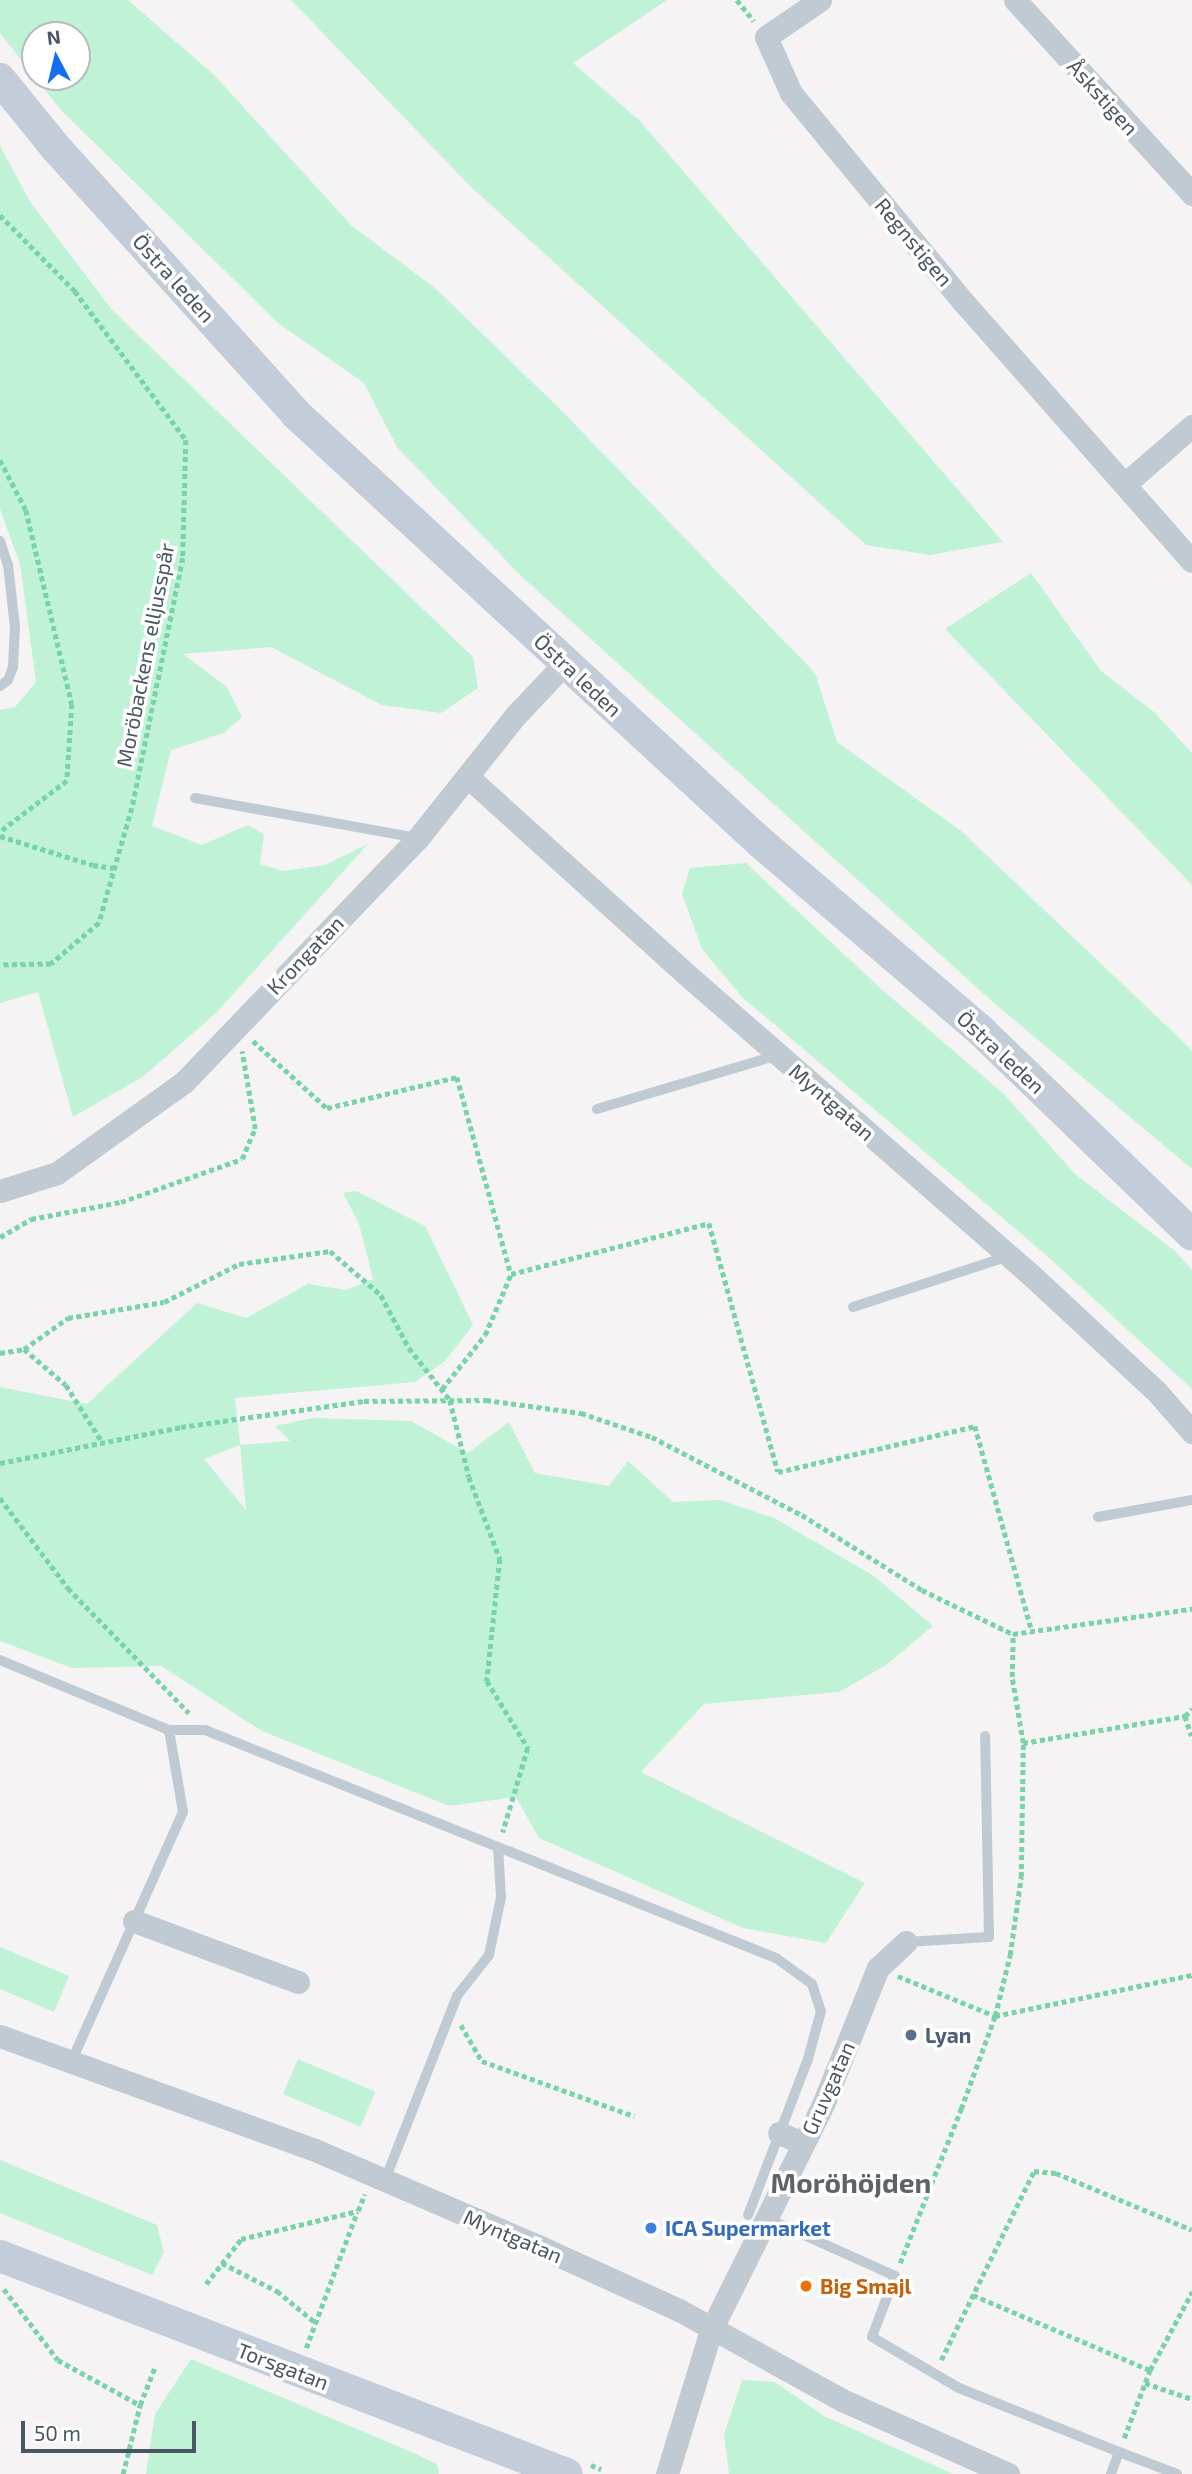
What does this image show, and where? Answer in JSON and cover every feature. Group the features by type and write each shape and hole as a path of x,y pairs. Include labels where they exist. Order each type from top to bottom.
{"street":[{"name":"Regnstigen","path":"820,0 766,37 791,93 966,305 1125,484"},
{"name":"Åskstigen","path":"1015,0 1192,194"},
{"name":"Östra leden","path":"0,79 56,148 296,414 760,842 981,1031 1192,1236"},
{"path":"1192,426 1125,484 1192,561"},
{"name":"Krongatan","path":"0,1191 57,1173 184,1082 418,838 516,715 565,663"},
{"name":"Myntgatan","path":"468,777 1009,1256 1156,1391 1192,1432"},
{"path":"134,1921 298,1982"},
{"name":"Gruvgatan","path":"667,2474 711,2330 757,2217 803,2143 878,1968 906,1942"},
{"name":"Myntgatan","path":"0,2036 315,2150 379,2177 679,2310 842,2400 1008,2474"},
{"path":"779,2133 803,2143"},
{"name":"Torsgatan","path":"0,2256 567,2474"}],"lane":[{"path":"0,541 8,565 15,627 13,667 8,680 0,686"},
{"path":"195,798 418,838"},
{"path":"597,1109 779,1055"},
{"path":"853,1307 1009,1256"},
{"path":"1098,1517 1192,1500"},
{"path":"0,1660 169,1731 205,1730 776,1958 812,1984 821,2011 808,2059 779,2133 757,2217 895,2276 873,2337 959,2388 1177,2474"},
{"path":"71,2062 183,1812 169,1731"},
{"path":"906,1942 989,1937 985,1736"},
{"path":"379,2177 457,1996 489,1955 501,1898 498,1847"},
{"path":"1111,2474 1119,2452"}],"path":[{"name":"Moröbackens elljusspår","path":"0,215 75,291 186,440 183,558 132,808 99,923 51,964 0,965"},
{"path":"0,460 26,510 72,704 67,781 0,834"},
{"path":"0,834 93,865 115,868"},
{"path":"0,1237 31,1219 121,1202 242,1158 255,1129 237,1026"},
{"path":"237,1026 327,1108 457,1077 511,1274 485,1335 442,1390"},
{"path":"511,1274 709,1223 778,1472 975,1426 1032,1632"},
{"path":"0,1353 24,1349 68,1318 164,1302 239,1265 330,1251 381,1295 409,1348 450,1400 469,1477 500,1559 487,1681 528,1748 498,1847"},
{"path":"24,1349 66,1385 103,1443"},
{"path":"0,1464 181,1427 365,1401 486,1400 581,1413 652,1437 802,1516 922,1590 1013,1634 1192,1609"},
{"path":"0,1498 68,1588 205,1730"},
{"path":"895,2276 995,2016 1010,1955 1021,1877 1023,1743 1012,1677 1013,1634"},
{"path":"1023,1743 1185,1716 1192,1709"},
{"path":"1185,1716 1192,1736"},
{"path":"878,1968 995,2016 1192,1975"},
{"path":"452,2009 482,2061 634,2116"},
{"path":"934,2374 1034,2171 1056,2172 1192,2230"},
{"path":"306,2349 358,2211 379,2177"},
{"path":"206,2284 241,2239 358,2211"},
{"path":"222,2263 277,2291 316,2323"},
{"path":"8,2291 12,2302 58,2360 140,2405"},
{"path":"1119,2452 1150,2370 1192,2292"},
{"path":"973,2295 1150,2370"},
{"path":"123,2474 140,2405 155,2367"},
{"path":"1145,2384 1192,2399"}],"green space":[{"path":"0,0 128,0 214,75 352,226 435,288 560,409 815,673 837,742 961,831 1192,1050 1192,1169 994,1003 520,575 397,447 364,383 278,323 60,109 46,91 91,91 91,21 21,21 21,60 0,33"},
{"path":"291,0 667,0 573,63 640,121 1003,542 930,555 866,545 470,186"},
{"path":"0,146 31,203 113,311 473,657 478,688 441,713 382,705 271,647 183,654 227,687 242,717 224,733 171,750 152,826 202,845 248,825 264,834 260,864 283,871 325,865 368,844 217,1012 144,1076 73,1117 38,992 0,1003 0,710 15,707 36,682 20,564 0,509"},
{"path":"1031,573 1101,671 1154,712 1192,753 1192,885 945,629"},
{"path":"746,863 879,987 1005,1095 1075,1174 1175,1251 1192,1270 1192,1389 1045,1254 742,997 702,949 682,894 690,868"},
{"path":"356,1191 425,1226 473,1325 445,1361 415,1382 235,1398 240,1445 290,1441 275,1426 313,1418 411,1421 468,1453 509,1422 535,1473 609,1486 628,1461 673,1502 720,1500 774,1518 874,1576 933,1626 886,1665 839,1692 704,1704 641,1772 865,1883 826,1943 743,1928 539,1838 516,1797 449,1806 262,1731 161,1666 72,1668 0,1641 0,1387 87,1404 197,1303 246,1318 308,1284 346,1290 373,1279 359,1224 343,1193","holes":["240,1445 246,1510 204,1459"]},
{"path":"0,1947 69,1976 54,2012 0,1989"},
{"path":"298,2059 375,2092 360,2127 283,2094"},
{"path":"0,2160 157,2225 164,2252 152,2275 0,2213"},
{"path":"191,2359 409,2451 437,2464 439,2474 146,2474 155,2414"},
{"path":"742,2380 775,2382 824,2416 953,2474 729,2474 724,2434"}],"place":[{"name":"Lyan","path":"911,2035"},
{"name":"ICA Supermarket","path":"651,2228"},
{"name":"Big Smajl","path":"806,2286"}],"district":[{"name":"Moröhöjden","path":"851,2182"}]}
